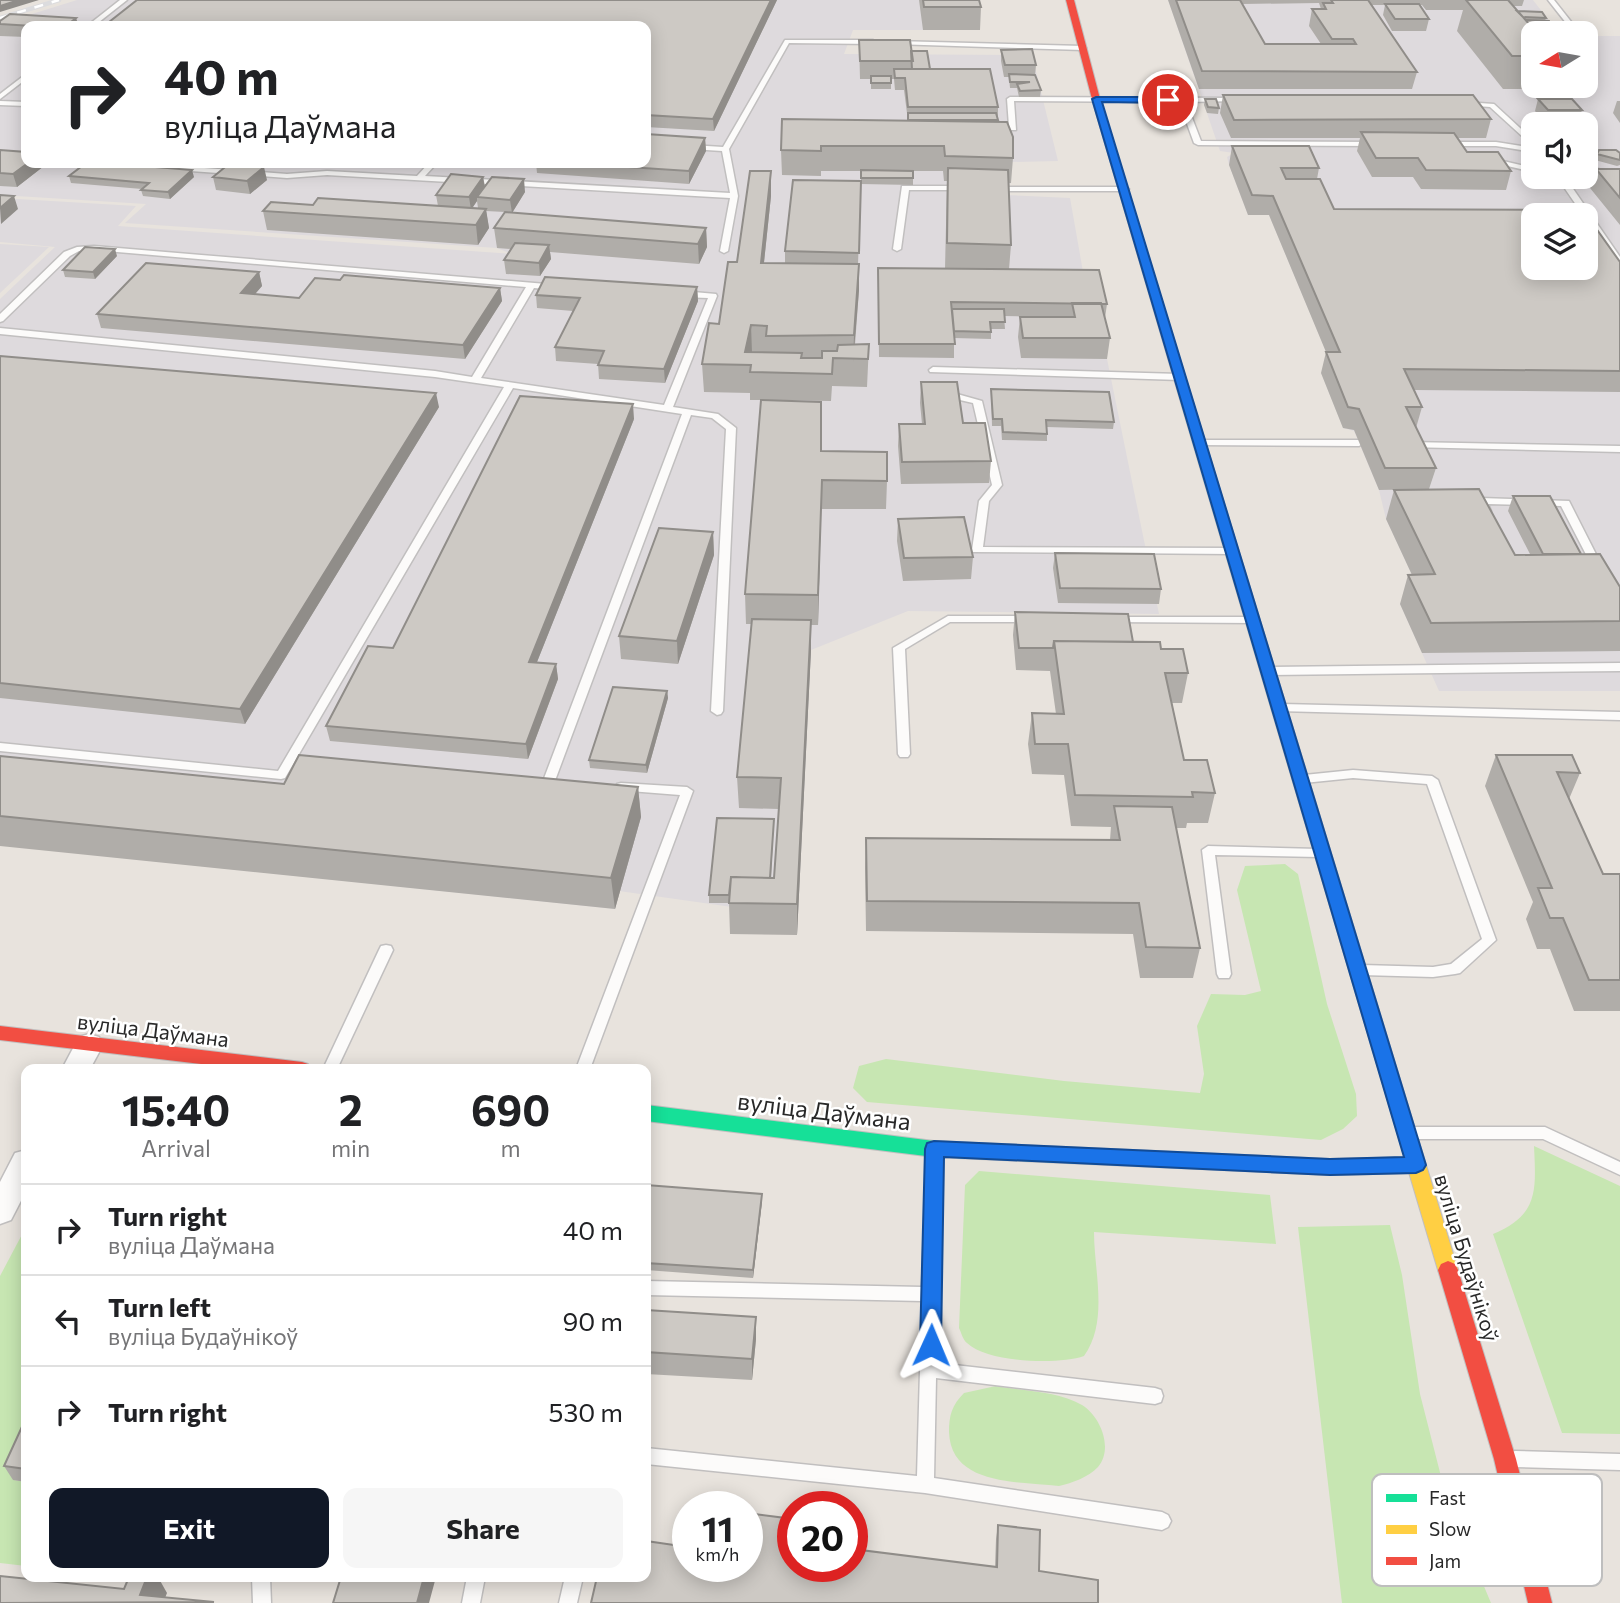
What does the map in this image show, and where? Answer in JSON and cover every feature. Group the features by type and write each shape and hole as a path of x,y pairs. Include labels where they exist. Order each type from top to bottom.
{"main road":[{"name":"вуліца Будаўнікоў","path":"1070,0 1096,99 1509,1474"},
{"name":"вуліца Даўмана","path":"0,1033 83,1057 207,1064"},
{"name":"вуліца Даўмана","path":"651,1113 934,1149 1330,1167 1416,1165"}],"street":[{"path":"0,1211 21,1171"}],"lane":[{"path":"97,21 124,0"},
{"path":"1551,0 1568,21"},
{"path":"724,251 734,196 725,149 787,41 876,42"},
{"path":"890,43 1083,48"},
{"path":"0,97 21,80"},
{"path":"985,128 1013,128 1010,99 1242,100"},
{"path":"1182,100 1198,143 1385,144"},
{"path":"0,103 21,104"},
{"path":"1453,104 1492,105 1521,133"},
{"path":"1441,144 1496,144 1521,148"},
{"path":"686,146 725,149"},
{"path":"1484,160 1521,168"},
{"path":"177,168 287,176 327,173 734,196"},
{"path":"419,178 428,168"},
{"path":"1598,171 1620,179"},
{"path":"897,249 905,188 967,188"},
{"path":"979,188 1125,190"},
{"path":"1568,189 1620,263"},
{"path":"0,319 67,254 77,249 94,247 570,288"},
{"path":"475,380 531,286"},
{"path":"667,409 713,296 674,294"},
{"path":"0,331 475,380 715,416 731,428 718,711"},
{"path":"933,370 1180,376"},
{"path":"0,747 281,775 510,385"},
{"path":"950,396 977,401 997,485 984,501 977,550 1232,551"},
{"path":"519,783 547,786 687,412"},
{"path":"1200,443 1359,443"},
{"path":"1409,445 1620,449"},
{"path":"1493,525 1481,501 1564,503 1601,575"},
{"path":"904,754 899,648 948,619 1045,620"},
{"path":"1101,620 1252,620"},
{"path":"1267,671 1620,667"},
{"path":"1278,708 1620,716"},
{"path":"288,764 301,765"},
{"path":"1300,780 1353,775 1432,779 1489,940 1455,970 1358,970"},
{"path":"585,1064 687,791 620,786"},
{"path":"1224,974 1208,850 1322,853"},
{"path":"332,1064 386,950"},
{"path":"1406,1133 1545,1133 1620,1169"},
{"path":"925,1485 934,1149"},
{"path":"651,1288 932,1294"},
{"path":"930,1370 1155,1396"},
{"path":"651,1457 925,1485 1162,1521"},
{"path":"1505,1459 1620,1462"},
{"path":"261,1582 262,1603"},
{"path":"471,1603 476,1582"},
{"path":"568,1603 573,1582"}],"shaded area":[{"path":"77,0 973,0 980,30 853,30 844,54 1032,55 1058,161 1011,162 1011,183 1004,189 1006,195 1070,198 1085,283 1098,317 1159,614 908,611 811,650 797,935 732,907 619,891 615,909 0,845 0,299 55,247 0,242 0,198 136,206 118,226 512,254 497,248 125,223 146,204 0,195 0,24"},
{"path":"1168,0 1533,0 1549,21 1521,21 1521,98 1598,98 1598,36 1620,36 1620,691 1439,691 1400,604 1425,603 1386,519 1379,490 1354,431 1343,428 1321,373 1335,373 1269,215 1248,215 1227,157 1234,153 1220,151"},
{"path":"0,244 49,247 0,293"}],"green space":[{"path":"1285,864 1298,874 1327,1004 1356,1094 1357,1116 1343,1129 1321,1140 867,1102 853,1088 859,1066 886,1059 1064,1081 1200,1093 1204,1074 1197,1026 1211,994 1245,995 1261,991 1237,890 1245,866"},
{"path":"1534,1146 1620,1186 1620,1434 1562,1433 1493,1234 1519,1218 1532,1199 1535,1176"},
{"path":"979,1171 1270,1195 1276,1244 1094,1232 1098,1312 1092,1342 1084,1356 1042,1361 991,1355 967,1343 959,1328 965,1185"},
{"path":"1390,1225 1402,1275 1420,1394 1440,1474 1372,1474 1372,1586 1484,1586 1491,1603 1342,1603 1298,1227"},
{"path":"21,1236 21,1464 14,1480 21,1481 21,1565 0,1563 0,1276"},
{"path":"996,1386 1063,1397 1089,1410 1099,1424 1105,1442 1103,1459 1098,1467 1080,1479 1059,1486 989,1477 961,1463 953,1450 949,1432 954,1406 964,1393"}],"building":[{"path":"0,0 19,0 0,6"},
{"path":"137,0 771,0 713,119 651,115 651,21 110,21"},
{"path":"923,0 979,0 981,7 924,7"},
{"path":"1176,0 1240,0 1265,44 1356,44 1353,39 1332,39 1312,9 1326,9 1323,3 1333,3 1331,0 1368,0 1417,72 1202,71"},
{"path":"1466,0 1508,0 1526,21 1521,21 1521,56 1512,56"},
{"path":"1385,4 1419,4 1429,19 1395,19"},
{"path":"1517,11 1542,12 1546,18 1523,17"},
{"path":"10,14 76,18 72,21 21,21 21,25 0,24 0,21"},
{"path":"859,40 910,40 913,61 860,61"},
{"path":"1032,49 1036,65 1005,65 1001,50"},
{"path":"911,51 927,51 930,69 912,69"},
{"path":"894,69 990,69 998,107 908,107 905,78 895,78"},
{"path":"1009,74 1035,75 1041,90 1020,91 1017,84 1030,82 1010,82"},
{"path":"871,76 891,76 891,83 871,83"},
{"path":"1223,95 1473,95 1491,119 1234,120"},
{"path":"1205,99 1216,99 1219,108 1208,107"},
{"path":"1538,99 1572,99 1582,110 1548,110"},
{"path":"908,113 996,113 998,120 908,120"},
{"path":"782,119 1007,122 1013,137 1013,158 945,156 944,146 821,146 821,151 781,150"},
{"path":"1361,132 1454,133 1467,152 1498,152 1511,171 1426,170 1418,158 1376,158"},
{"path":"651,134 705,138 689,171 643,168 651,168"},
{"path":"1232,146 1309,146 1319,168 1281,168 1286,179 1320,179 1334,209 1521,210 1521,280 1598,280 1598,231 1620,262 1620,371 1404,369 1422,407 1406,407 1436,468 1385,468 1359,409 1348,407 1326,352 1340,352 1273,196 1252,195"},
{"path":"0,150 21,152 21,168 13,174 0,173"},
{"path":"1616,150 1620,153 1620,160 1598,154 1598,152"},
{"path":"79,168 192,170 168,192 141,190 149,183 69,176"},
{"path":"224,168 263,168 247,181 213,177"},
{"path":"948,168 1008,170 1011,245 947,243"},
{"path":"1598,169 1620,169 1620,198 1598,171"},
{"path":"861,170 913,171 913,178 861,178"},
{"path":"750,171 771,171 761,263 859,264 854,335 766,336 767,326 751,325 745,352 802,353 801,358 822,358 822,351 837,351 838,345 869,344 868,359 833,358 832,374 750,372 751,365 702,364 709,323 719,324 728,262 737,262"},
{"path":"451,174 483,177 469,197 436,195"},
{"path":"492,177 524,179 510,200 477,197"},
{"path":"793,180 861,181 859,253 785,251"},
{"path":"0,195 14,196 0,208"},
{"path":"318,198 486,209 476,225 263,211 271,202 313,205"},
{"path":"505,212 706,228 698,244 494,228"},
{"path":"515,243 549,245 539,263 504,260"},
{"path":"85,247 115,249 93,272 63,270"},
{"path":"146,263 259,272 241,293 299,298 315,278 340,280 344,275 500,288 463,345 97,314"},
{"path":"878,268 1099,270 1107,304 951,302 955,344 879,344"},
{"path":"545,277 697,287 664,369 598,365 604,351 555,347 580,298 536,295"},
{"path":"1072,303 1101,303 1110,338 1023,338 1020,317 1075,317"},
{"path":"952,309 1004,309 1005,322 990,322 991,332 954,331"},
{"path":"0,356 436,393 240,709 0,683"},
{"path":"921,382 957,382 963,423 985,423 991,461 902,462 899,424 925,424"},
{"path":"991,389 1109,392 1114,422 1046,420 1047,434 1003,432 1002,419 993,419"},
{"path":"520,396 633,404 529,662 556,664 526,744 326,726 368,646 393,648"},
{"path":"761,400 821,402 821,451 887,452 887,481 822,480 818,595 745,594"},
{"path":"1479,489 1515,555 1600,554 1620,587 1620,621 1431,623 1408,575 1435,574 1394,490"},
{"path":"1513,496 1550,496 1581,554 1543,554"},
{"path":"964,517 973,557 904,558 898,519"},
{"path":"659,528 713,532 677,641 619,636"},
{"path":"1055,553 1154,554 1161,589 1060,588"},
{"path":"1015,612 1128,614 1133,642 1054,641 1053,648 1019,648"},
{"path":"752,619 811,620 797,904 729,903 731,877 774,878 781,778 737,777"},
{"path":"1054,641 1160,642 1161,649 1183,649 1188,673 1165,673 1184,760 1207,760 1215,793 1192,792 1193,797 1075,795 1068,744 1035,744 1032,713 1064,714"},
{"path":"613,687 667,691 646,765 589,760"},
{"path":"299,755 638,787 611,878 0,816 0,756 284,784"},
{"path":"1496,755 1572,755 1580,773 1557,772 1603,874 1620,874 1620,980 1589,980 1563,918 1550,918 1538,888 1552,888"},
{"path":"1114,806 1172,807 1200,948 1146,947 1139,903 867,901 866,838 1120,840"},
{"path":"717,818 774,819 770,878 731,877 729,895 709,895"},
{"path":"651,1185 762,1194 753,1270 651,1263"},
{"path":"651,1310 756,1317 752,1359 651,1352"},
{"path":"21,1429 21,1468 4,1466"},
{"path":"763,1515 777,1517 777,1582 868,1582 868,1551 997,1567 998,1525 1040,1530 1039,1571 1098,1580 1098,1603 591,1603 596,1582 651,1582 651,1542 672,1545 672,1582 763,1582"},
{"path":"0,1576 21,1578 21,1582 57,1582 124,1589 127,1582 145,1582 140,1595 214,1602 0,1603"},
{"path":"339,1582 423,1582 417,1603 333,1603"}],"railway":[{"path":"0,18 59,0"}],"traffic: fast":[{"path":"1183,389 1288,738"},
{"path":"651,1114 934,1149 1330,1167 1416,1165"}],"traffic: slow":[{"path":"1288,738 1448,1270"}],"traffic: jam":[{"path":"1070,0 1096,99 1183,389"},
{"path":"0,1033 260,1064"},
{"path":"1448,1270 1509,1474"},
{"path":"1536,1586 1540,1603"}],"route":[{"path":"931,1345 934,1149 1160,1157 1330,1167 1416,1165 1096,99 1168,100"}]}
